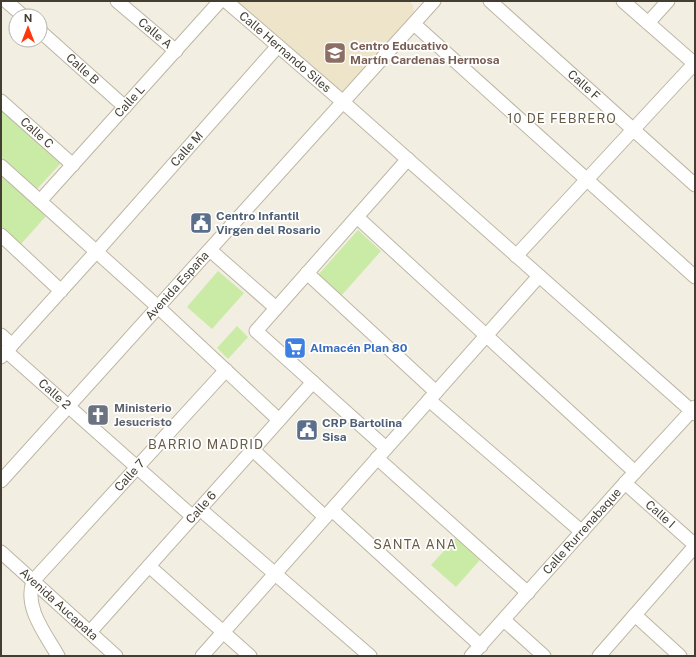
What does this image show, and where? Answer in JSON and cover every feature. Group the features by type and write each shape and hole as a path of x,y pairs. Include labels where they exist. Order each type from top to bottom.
{"street":[{"path":"6,1 14,8"},
{"name":"Calle A","path":"117,1 176,51"},
{"name":"Calle L","path":"40,201 220,1"},
{"name":"Calle Hernando Siles","path":"226,1 344,102 516,256 694,411"},
{"name":"Avenida España","path":"1,482 434,1"},
{"name":"Calle F","path":"490,1 695,185"},
{"path":"516,256 695,64 623,1"},
{"path":"648,23 668,1"},
{"path":"414,24 695,277"},
{"name":"Calle B","path":"48,38 125,107"},
{"name":"Calle M","path":"6,351 96,252 278,46"},
{"name":"Calle C","path":"1,101 73,165"},
{"path":"386,448 256,331 408,159"},
{"path":"1,166 158,307 279,420"},
{"path":"357,217 635,472"},
{"path":"1,235 61,291"},
{"path":"210,250 276,308"},
{"path":"307,273 433,396 582,532"},
{"path":"202,656 539,276"},
{"name":"Calle 2","path":"1,335 6,351 137,468 275,574 370,656"},
{"name":"Calle 7","path":"33,581 226,370"},
{"name":"Calle 6","path":"90,632 313,382"},
{"name":"Calle Rurrenabaque","path":"472,656 635,472 694,411"},
{"path":"253,450 481,646"},
{"path":"377,458 528,593"},
{"name":"Calle I","path":"625,484 695,545"},
{"path":"599,656 695,545"},
{"name":"Avenida Aucapata","path":"1,552 116,656"},
{"path":"149,566 250,656"},
{"path":"33,581 30,588 32,610 58,656"},
{"path":"635,615 680,656"},
{"path":"504,620 544,656"}],"shaded area":[{"name":"Centro Educativo Martín Cardenas Hermosa","path":"233,1 409,1 413,5 414,13 342,93"}],"green space":[{"path":"1,108 62,162 37,189 1,157"},
{"path":"1,174 47,215 21,244 1,226"},
{"path":"358,230 381,251 341,296 318,275"},
{"path":"218,271 244,293 212,329 187,307"},
{"path":"237,326 248,337 228,359 217,348"},
{"path":"463,530 487,552 456,587 431,565"}],"place":[{"name":"Centro Educativo Martín Cardenas Hermosa","path":"335,53"},
{"name":"Centro Infantil Virgen del Rosario","path":"201,223"},
{"name":"Almacén Plan 80","path":"295,348"},
{"name":"Ministerio Jesucristo","path":"98,415"},
{"name":"CRP Bartolina Sisa","path":"307,430"}],"district":[{"name":"10 DE FEBRERO","path":"562,118"},
{"name":"BARRIO MADRID","path":"206,444"},
{"name":"SANTA ANA","path":"415,544"}]}
